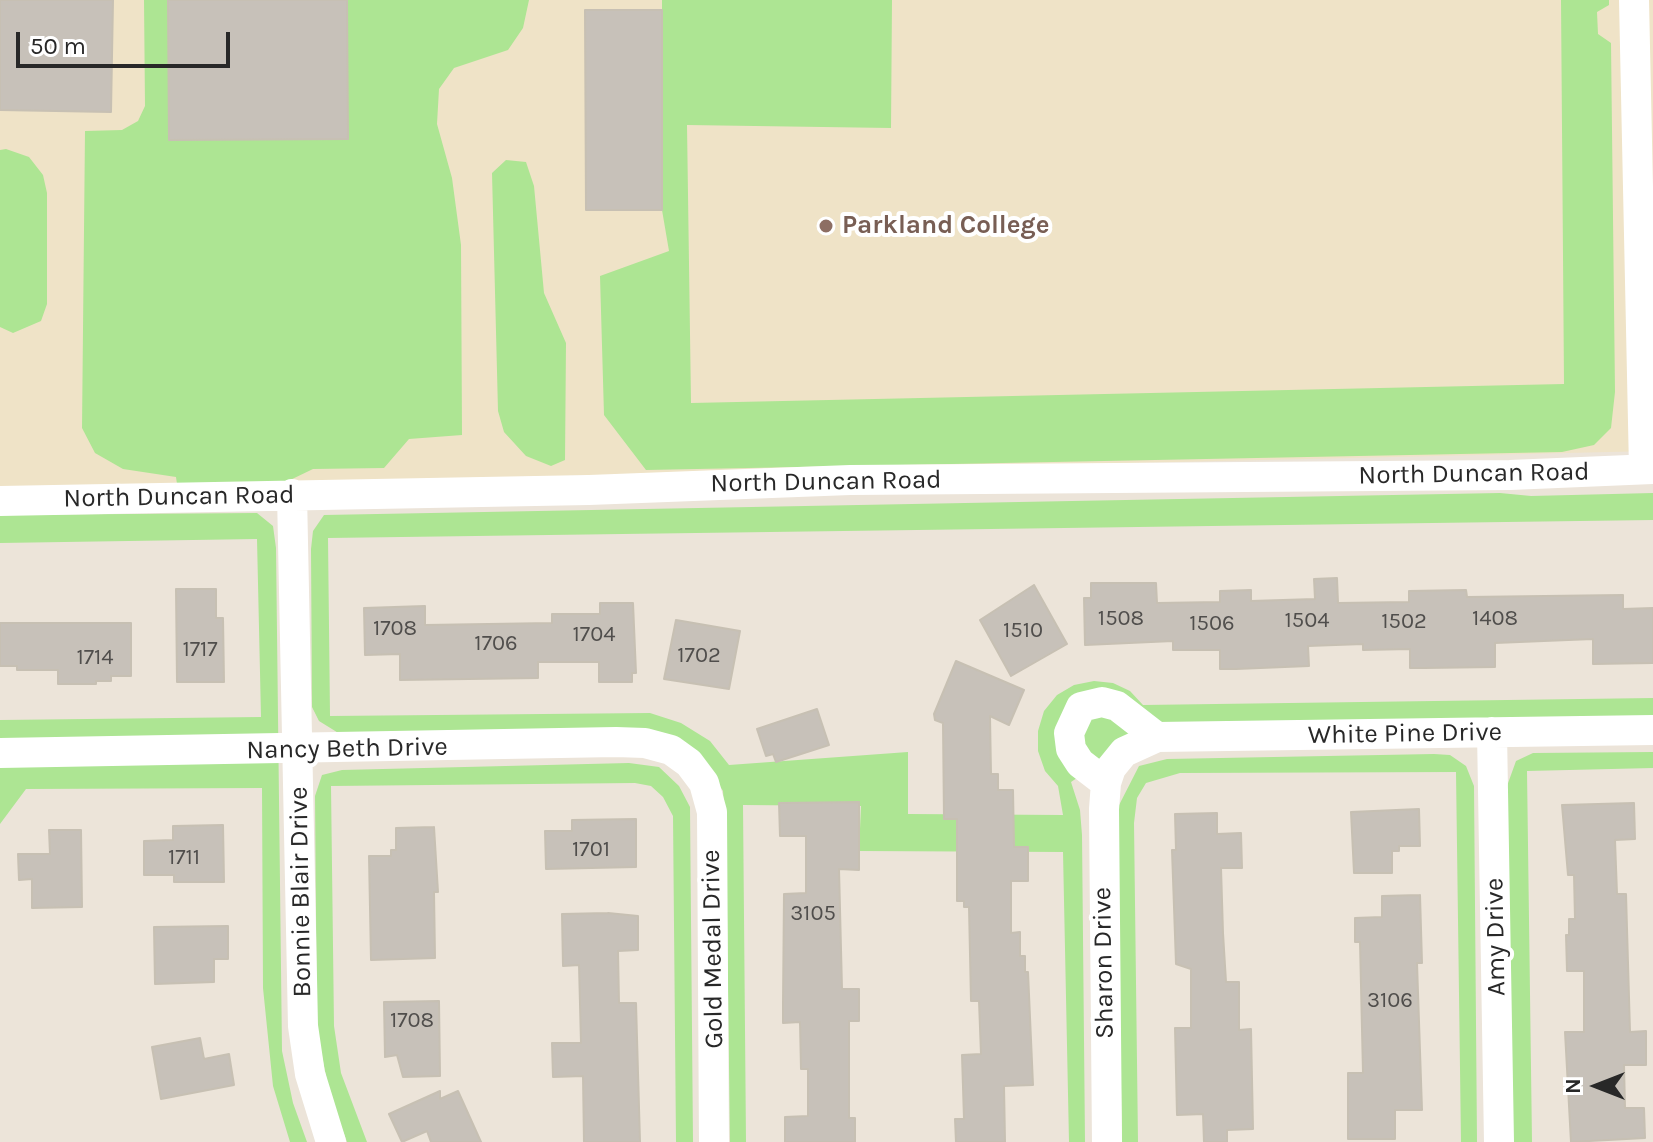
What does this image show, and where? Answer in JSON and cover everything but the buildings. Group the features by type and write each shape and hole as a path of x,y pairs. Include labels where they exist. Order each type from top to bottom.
{"street":[{"path":"1634,0 1649,469"},
{"name":"North Duncan Road","path":"0,501 589,490 850,480 1510,475 1649,469"},
{"name":"Bonnie Blair Drive","path":"292,494 303,1026 310,1074 331,1142"},
{"path":"1106,783 1080,763 1071,749 1069,733 1075,715 1089,703 1117,706 1157,737"},
{"name":"White Pine Drive","path":"1124,752 1157,737 1653,730"},
{"name":"Amy Drive","path":"1492,732 1499,1142"},
{"name":"Nancy Beth Drive","path":"0,753 627,742 671,750 689,763"},
{"name":"Sharon Drive","path":"1107,1142 1103,888 1106,783 1111,768 1124,752"},
{"name":"Gold Medal Drive","path":"689,763 704,783 712,812 714,1142"}],"shaded area":[{"name":"Parkland College","path":"0,0 1653,0 1653,451 0,489"}],"green space":[{"path":"144,0 529,0 523,28 508,50 454,68 439,89 437,124 452,178 461,245 462,435 409,439 384,468 313,469 286,482 177,484 176,477 123,469 95,453 82,428 85,131 122,130 138,121 145,106"},
{"path":"662,0 892,0 891,128 687,125 691,403 1564,384 1561,0 1609,0 1609,5 1597,12 1598,34 1611,43 1615,392 1611,428 1594,445 1562,452 646,470 604,415 600,276 669,251 662,210"},
{"path":"0,150 29,157 43,175 47,193 47,304 41,321 13,333 0,327"},
{"path":"506,160 526,162 534,186 544,293 566,343 565,460 551,466 526,456 504,432 498,411 492,173"},
{"path":"1500,493 1531,496 1653,493 1653,520 328,538 330,716 650,713 681,723 710,741 729,765 908,752 908,814 1063,815 1058,786 1045,771 1038,751 1038,731 1044,711 1057,695 1074,685 1094,681 1113,683 1130,691 1143,705 1653,698 1653,716 1158,723 1071,782 1080,810 1082,835 1085,1142 1069,1142 1063,852 859,851 861,806 743,805 746,1142 730,1142 726,840 723,791 709,769 684,745 340,734 319,721 312,707 311,549 313,531 324,515"},
{"path":"257,513 273,526 276,548 282,1051 293,1103 307,1142 290,1142 273,1086 263,988 262,788 26,789 0,824 0,720 261,717 257,539 0,543 0,515"},
{"path":"1653,752 1653,768 1527,771 1532,1142 1513,1142 1507,786 1516,761 1533,753"},
{"path":"1450,755 1466,766 1474,786 1477,1142 1461,1142 1456,772 1180,773 1146,783 1137,798 1134,823 1138,1142 1122,1142 1116,811 1139,766 1167,759"},
{"path":"629,763 659,767 679,786 690,807 693,1142 676,1142 673,816 663,797 651,786 635,783 331,786 334,1026 341,1073 367,1142 347,1142 330,1096 317,1031 315,796 322,775 342,770"}],"place":[{"name":"Parkland College","path":"826,226"}]}
